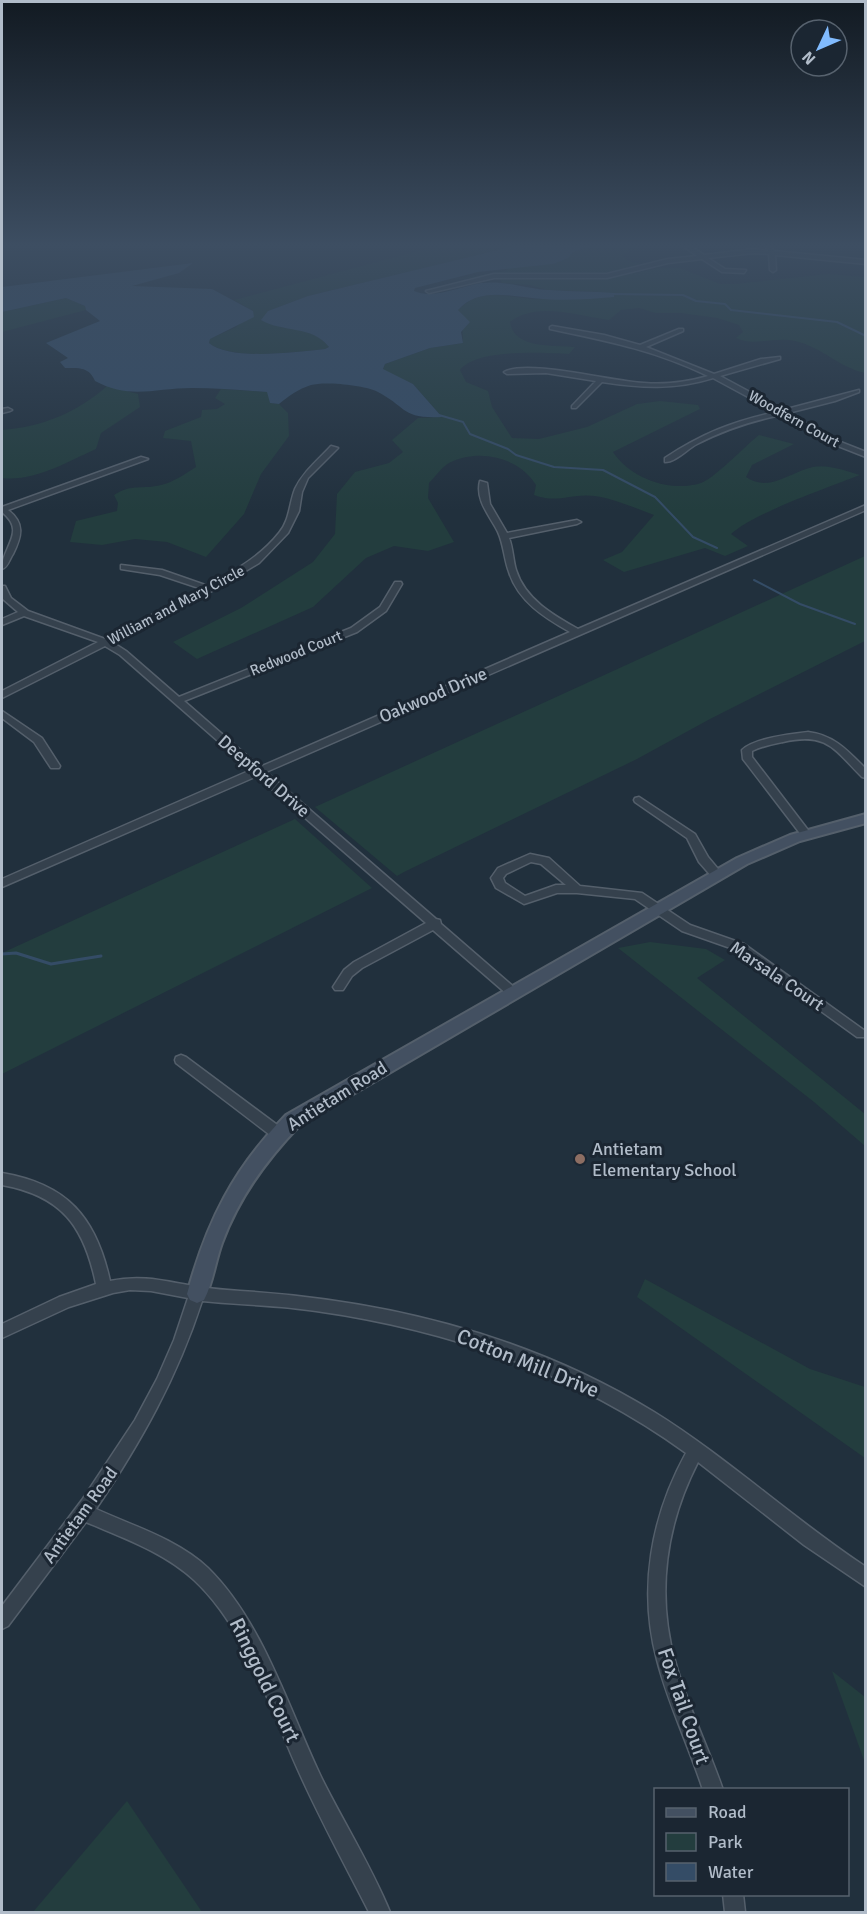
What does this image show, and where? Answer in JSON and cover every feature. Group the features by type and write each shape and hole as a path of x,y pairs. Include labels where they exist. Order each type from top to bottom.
{"street":[{"name":"Woodfern Court","path":"582,332 642,346 753,396 827,440 866,455"},
{"path":"642,346 675,332"},
{"path":"507,372 546,370 662,386 680,385 778,358"},
{"path":"574,407 601,379"},
{"path":"668,460 710,432 737,422 824,403 857,391"},
{"name":"William and Mary Circle","path":"2,695 209,589 256,561 276,543 290,524 305,477 334,448"},
{"path":"2,567 17,538 18,531 14,520 2,509 144,459"},
{"path":"483,483 487,510 504,536 512,569 520,587 538,607 578,633"},
{"name":"Oakwood Drive","path":"2,883 866,507"},
{"path":"504,536 577,522"},
{"path":"124,567 162,573 209,589"},
{"name":"Redwood Court","path":"177,701 354,630 383,609 398,584"},
{"name":"Deepford Drive","path":"2,588 9,601 24,613 105,642 123,653 436,923 512,992"},
{"path":"2,622 24,613"},
{"path":"2,714 38,740 55,766"},
{"path":"806,834 747,757 747,750 802,734 818,735 829,739 866,775"},
{"path":"639,800 691,836 703,859 717,875"},
{"name":"Antietam Road","path":"2,1620 117,1465 148,1413 181,1343 209,1247 222,1215 248,1171 279,1134 316,1105 717,875 768,848 806,834 866,818"},
{"name":"Marsala Court","path":"578,889 545,861 533,858 502,871 497,878 500,885 524,900 556,889 628,893 646,900 686,928 727,941 748,952 864,1034"},
{"path":"339,987 348,973 358,965 436,923"},
{"path":"181,1060 279,1134"},
{"path":"2,1179 45,1191 60,1200 75,1214 96,1250 104,1288"},
{"name":"Cotton Mill Drive","path":"2,1331 63,1302 104,1288 150,1283 197,1294 315,1304 419,1323 458,1333 505,1349 599,1391 646,1417 696,1450 823,1549 866,1578"},
{"name":"Fox Tail Court","path":"696,1450 673,1495 661,1533 656,1590 665,1658 711,1788"},
{"name":"Ringgold Court","path":"83,1512 178,1556 201,1573 220,1594 239,1623 309,1772 380,1912"},
{"path":"733,1896 735,1912"}],"green space":[{"path":"224,332 306,332 319,338 329,347 282,353 248,354 219,349 209,343 210,339"},
{"path":"463,332 514,332 526,341 535,344 575,347 569,354 511,353 480,358 468,363 460,370 466,382 488,391 492,407 512,438 539,439 587,427 637,404 660,401 698,405 700,409 613,452 620,461 640,476 664,484 689,486 701,483 714,475 759,435 794,444 752,465 746,477 755,481 763,483 780,480 819,466 837,468 860,475 792,501 742,526 731,534 748,546 725,556 705,548 624,572 603,560 622,552 654,515 617,501 595,496 542,498 534,495 536,485 529,475 509,462 485,456 461,458 446,465 429,483 428,498 454,542 428,551 394,546 366,558 313,607 197,659 173,642 241,608 313,562 335,534 337,494 355,472 389,463 403,452 392,440 418,418 442,417 413,384 383,370 385,364 430,348 463,343"},
{"path":"743,332 865,332 865,373 795,341 750,342 736,338"},
{"path":"107,386 138,394 140,407 101,433 96,449 38,474 2,478 2,430 31,426 58,417 83,404"},
{"path":"221,389 268,392 270,403 279,404 288,413 289,436 261,474 244,514 206,557 167,542 135,539 102,545 70,542 76,521 117,511 118,503 114,495 127,489 166,484 196,467 191,441 163,438 165,431 201,417 202,410 217,409 225,404 215,398"},
{"path":"865,556 865,641 710,719 637,759 397,876 315,807"},
{"path":"295,819 372,888 2,1074 2,953"},
{"path":"650,942 706,949 725,960 697,978 865,1114 865,1146 814,1102 618,948"},
{"path":"645,1279 810,1369 865,1387 865,1458 637,1297"},
{"path":"832,1671 865,1697 865,1763"},
{"path":"127,1801 202,1912 33,1912"}],"water":[{"path":"72,332 223,332 210,339 209,343 219,349 232,352 264,354 329,347 307,332 461,332 463,343 430,348 385,364 383,369 413,384 442,417 411,414 376,391 343,384 311,385 279,404 270,403 267,392 201,388 143,392 120,390 95,381 90,373 83,369 65,368 60,362 68,358 46,343"}],"waterway":[{"path":"858,332 866,336"},
{"path":"439,415 463,422 470,434 508,449 516,455 554,467 603,470 655,497 693,537 717,548"},
{"path":"754,580 800,604 855,624"},
{"path":"2,954 16,953 51,964 101,956"}],"place":[{"name":"Antietam Elementary School","path":"580,1159"}]}
